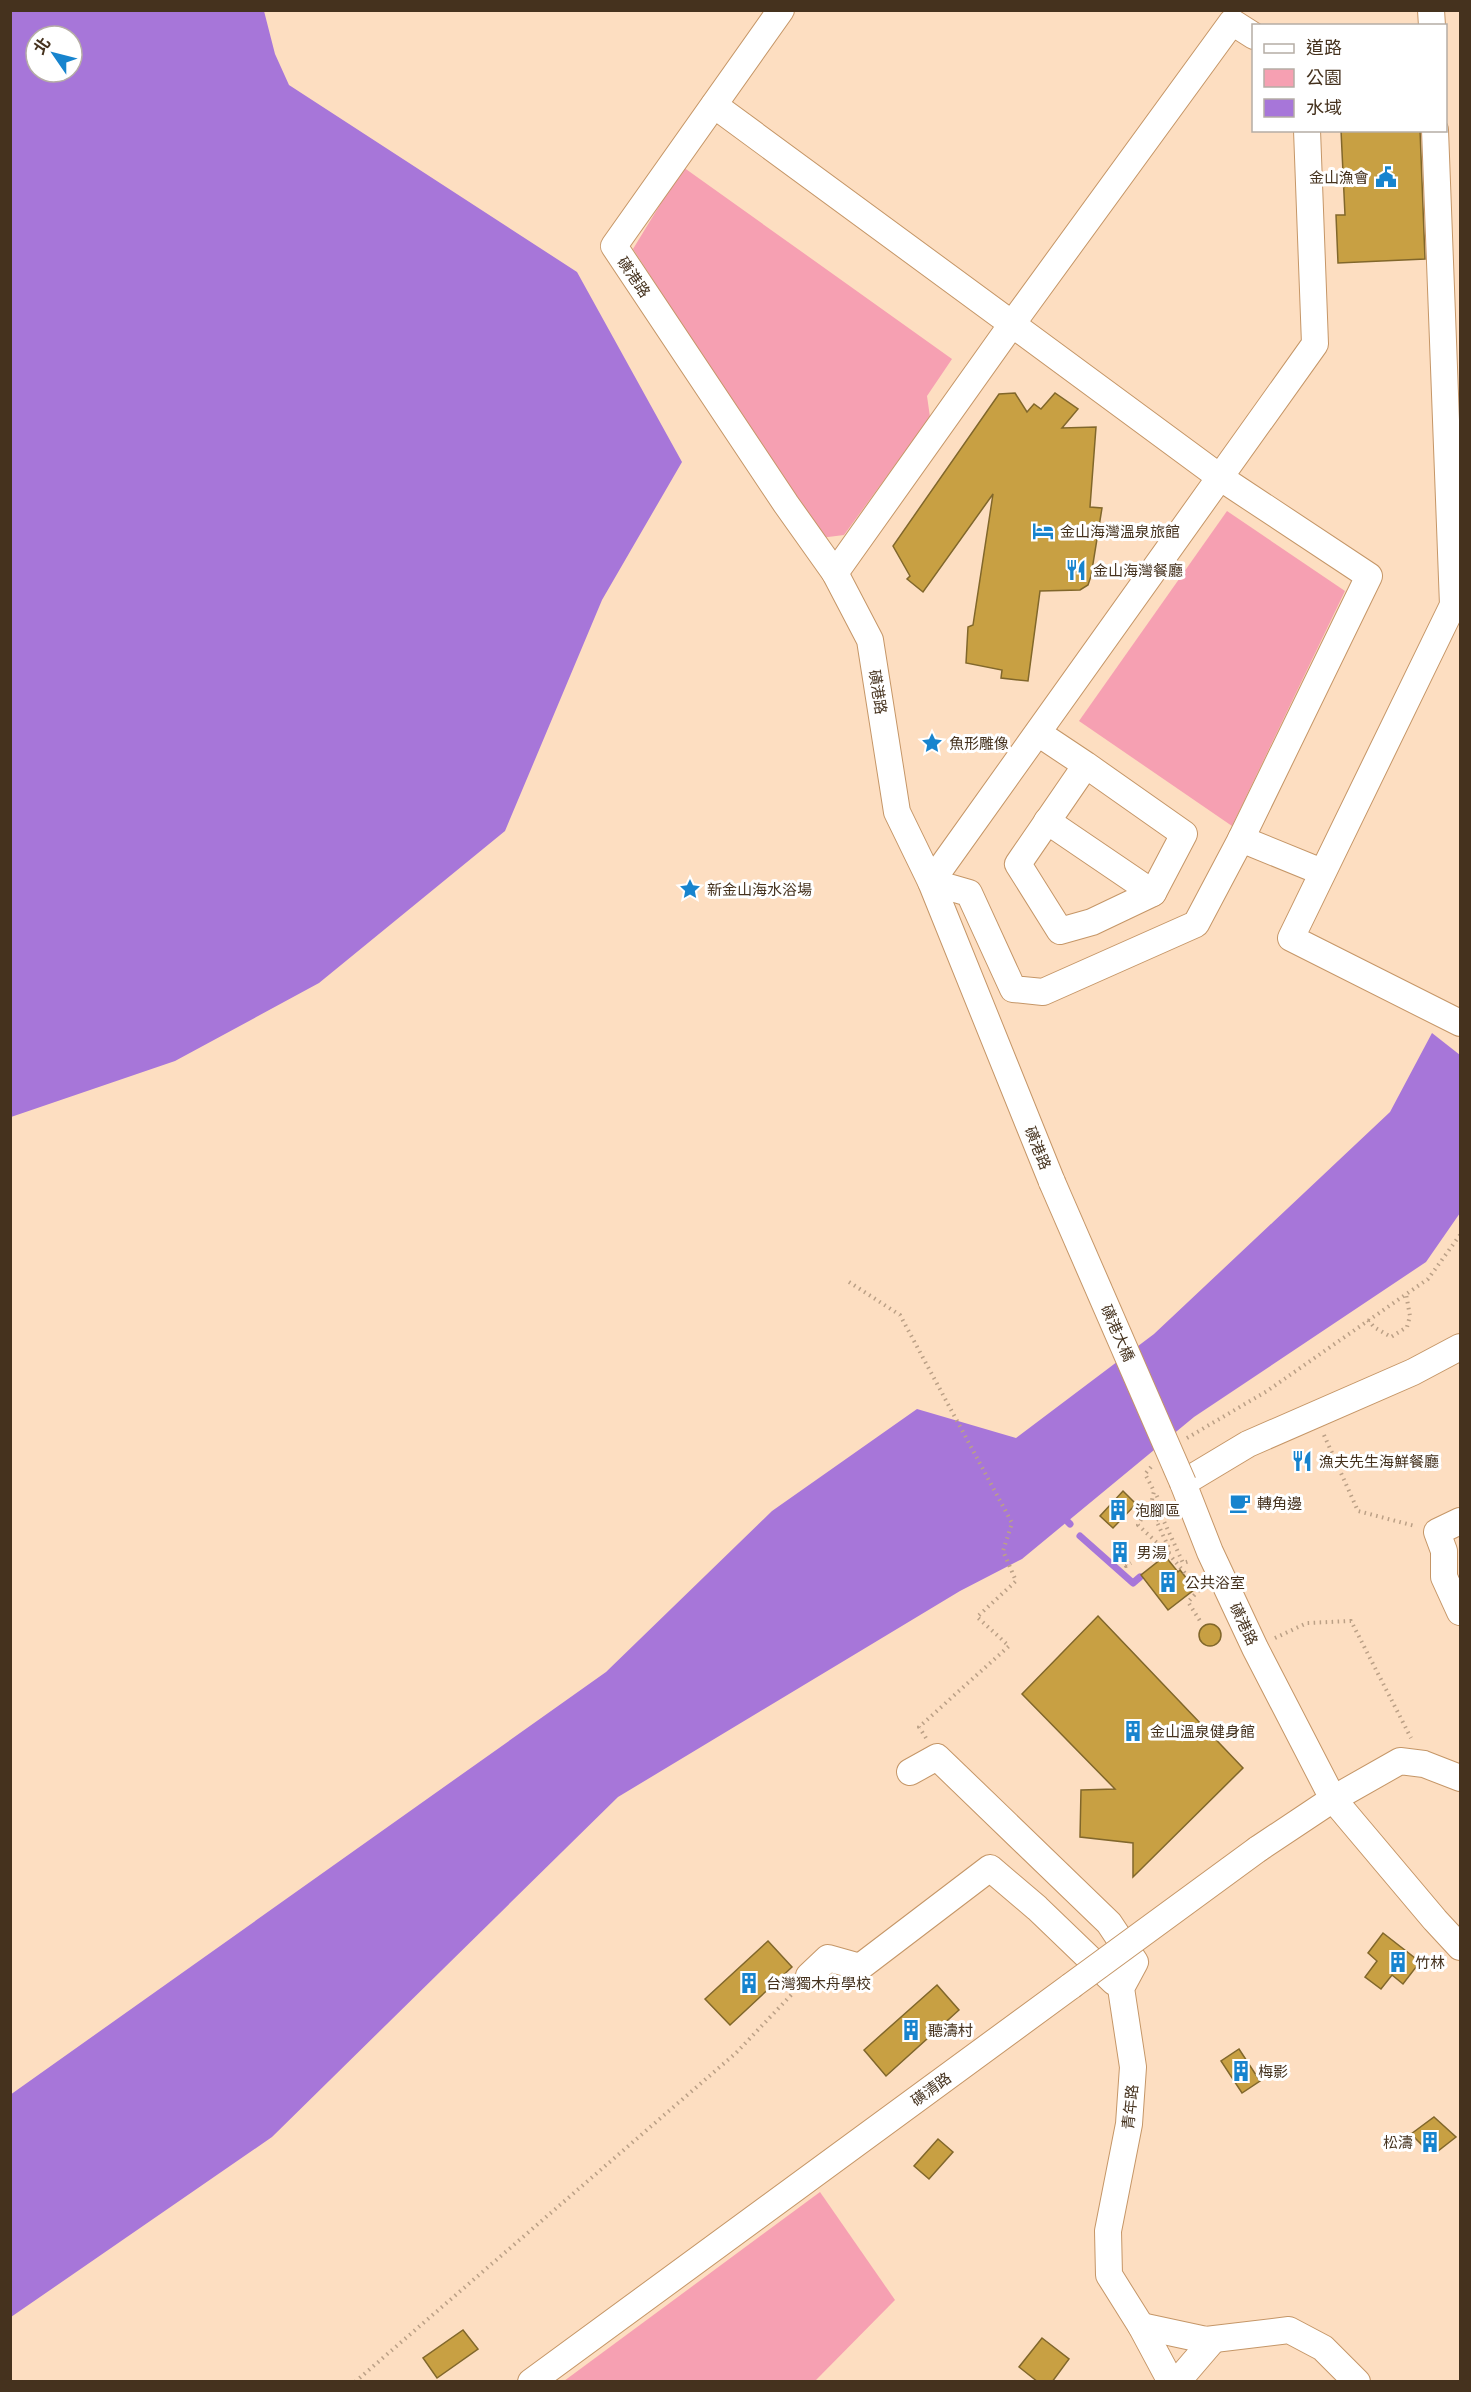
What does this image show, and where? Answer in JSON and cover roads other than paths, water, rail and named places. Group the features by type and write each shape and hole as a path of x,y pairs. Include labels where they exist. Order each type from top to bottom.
{"street":[{"path":"781,10 714,105 1221,478 1369,576 1241,838 1196,924 1043,992 1013,989 969,893 931,882 1221,478 1315,344 1307,132"},
{"path":"835,573 1230,16 1252,34"},
{"name":"磺港路","path":"714,105 614,246 786,504 835,573 870,640 897,812 931,882 1052,1182"},
{"path":"1436,132 1453,605 1291,938 1461,1023"},
{"path":"1038,733 1086,765 1184,834 1153,893 1092,922 1060,931 1018,864 1086,765"},
{"path":"1047,821 1153,893"},
{"path":"1241,838 1322,872"},
{"name":"磺港大橋","path":"1052,1182 1184,1483"},
{"path":"1184,1483 1248,1444 1413,1372 1461,1347"},
{"name":"磺港路","path":"1184,1483 1210,1552 1255,1648 1333,1799 1435,1920 1461,1947"},
{"path":"1461,1521 1437,1532 1444,1551 1444,1577 1461,1612"},
{"path":"809,1976 828,1958 860,1967 990,1868 1037,1908 1121,1988 1135,1962 1109,1923 937,1757 910,1772"},
{"name":"磺清路","path":"531,2382 1258,1849 1333,1799 1400,1761 1424,1764 1461,1778"},
{"name":"青年路","path":"1121,1988 1133,2067 1129,2124 1108,2231 1109,2275 1172,2382"},
{"path":"1141,2326 1206,2340 1289,2330 1323,2348 1357,2382"},
{"path":"1177,2382 1213,2340"}],"water":[{"path":"10,11 264,11 275,54 289,85 577,272 682,462 602,600 505,831 319,983 175,1061 11,1117"},
{"path":"1432,1033 1460,1055 1460,1213 1426,1262 1194,1417 1022,1559 960,1591 618,1797 272,2137 11,2317 10,2095 606,1672 772,1511 917,1409 1016,1438 1154,1334 1390,1112"}],"waterway":[{"path":"1080,1536 1133,1583 1140,1577"}],"place":[{"name":"金山漁會","path":"1386,177"},
{"name":"金山海灣溫泉旅館","path":"1043,531"},
{"name":"金山海灣餐廳","path":"1076,570"},
{"name":"魚形雕像","path":"932,743"},
{"name":"新金山海水浴場","path":"690,889"},
{"name":"漁夫先生海鮮餐廳","path":"1302,1461"},
{"name":"轉角邊","path":"1240,1503"},
{"name":"泡腳區","path":"1118,1510"},
{"name":"男湯","path":"1120,1552"},
{"name":"公共浴室","path":"1168,1582"},
{"name":"金山溫泉健身館","path":"1133,1731"},
{"name":"竹林","path":"1398,1962"},
{"name":"台灣獨木舟學校","path":"749,1983"},
{"name":"聽濤村","path":"911,2030"},
{"name":"梅影","path":"1241,2071"},
{"name":"松濤","path":"1430,2142"}]}
